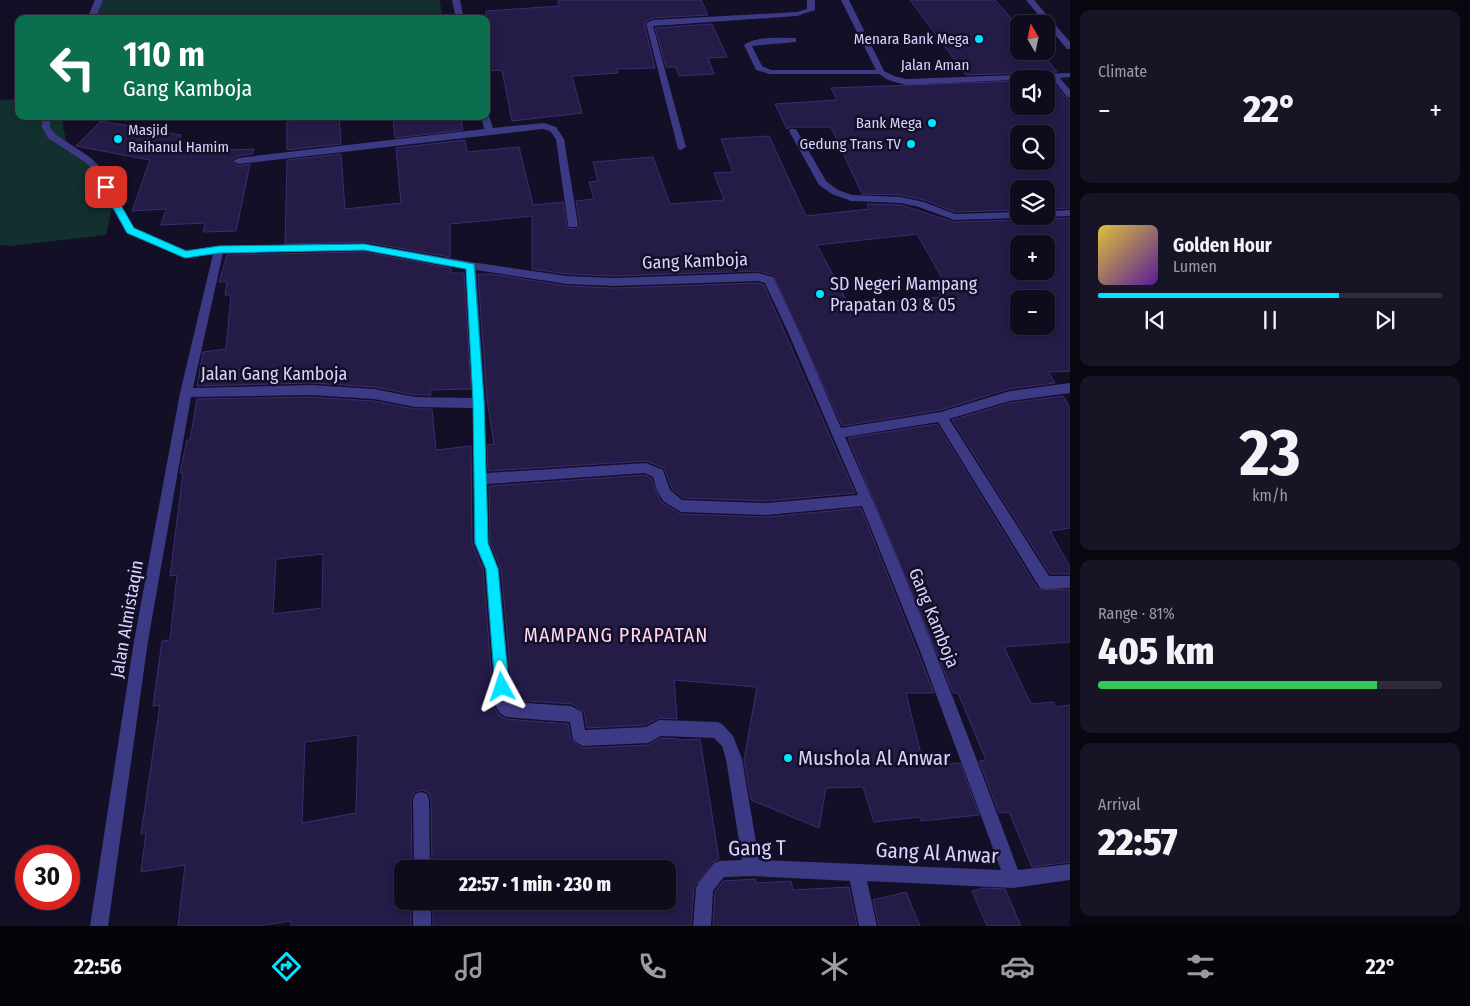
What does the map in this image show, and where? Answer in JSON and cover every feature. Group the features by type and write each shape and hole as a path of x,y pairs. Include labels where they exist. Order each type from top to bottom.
{"street":[{"path":"93,15 99,0"},
{"path":"456,0 459,15"},
{"path":"681,148 649,25 653,22 797,14 811,10 811,0"},
{"name":"Jalan Aman","path":"845,0 881,72 891,78 906,82 1010,78"},
{"path":"1030,0 1070,47"},
{"path":"793,40 756,42 748,46 759,68 770,72 881,72"},
{"name":"Jalan Aman","path":"1055,76 1070,75"},
{"path":"1055,77 1070,95"},
{"name":"Gang Kamboja","path":"47,120 46,127 51,136 88,160 99,171 114,203 130,230 185,254 219,250 364,247 471,266 567,280 614,282 765,277 772,287 867,500 939,676 1012,879"},
{"path":"486,120 488,131"},
{"path":"238,162 488,131 544,126 553,129 560,139 573,225"},
{"path":"793,131 822,183 835,192 851,198 901,200 921,204 954,217 1010,215"},
{"path":"1055,214 1070,213"},
{"name":"Jalan Gang Kamboja","path":"219,250 186,393 311,390 374,394 415,402 478,402"},
{"path":"471,266 478,402 482,543 492,569 505,708 571,714 577,717 578,735 582,738 648,735 659,728 718,730 728,741 734,759 752,868"},
{"path":"838,433 941,417 1010,396 1070,388"},
{"name":"Jalan Almistaqin","path":"99,926 141,641 186,393"},
{"path":"941,417 1045,583 1070,582"},
{"path":"480,479 646,468 659,474 663,492 669,500 681,506 767,509 867,500"},
{"path":"421,800 422,860"},
{"name":"Gang T","path":"702,926 705,888 720,869 752,868 857,872"},
{"name":"Gang Al Anwar","path":"868,926 857,872 1012,879 1070,872"},
{"path":"422,910 422,926"}],"green space":[{"path":"95,0 440,0 442,15 89,15"},
{"path":"15,99 15,120 63,120 66,144 116,189 106,235 10,246 0,245 0,100"}],"building":[{"path":"558,0 701,0 708,15 653,18 644,22 655,68 616,69 618,73 572,76 582,113 512,121 502,70 490,71 490,15 486,15 486,11 559,6"},
{"name":"Menara Bank Mega","path":"910,0 995,0 1010,17 1010,60 1047,60 1057,72 1055,70 1010,70 1010,74 966,75"},
{"path":"712,24 727,57 708,58 714,74 679,76 676,67 666,67 655,28"},
{"name":"Gedung Trans TV","path":"1010,81 1010,115 1055,115 1055,85 1070,100 1070,208 1055,209 1055,180 1010,180 1010,210 955,212 924,200 901,195 862,194 831,127 790,127 787,129 775,104 837,100 831,88"},
{"path":"339,120 341,144 287,150 287,121"},
{"path":"393,120 461,120 463,130 395,138"},
{"path":"101,121 181,135 176,152 254,149 252,154 238,156 231,160 237,166 250,164 236,231 203,232 205,223 161,225 166,209 132,211 150,160 76,146"},
{"path":"769,136 806,216 869,209 867,204 901,205 954,222 1010,220 1010,225 1055,225 1055,219 1070,218 1070,371 1048,372 1055,383 1009,389 941,410 842,426 773,275 758,271 614,276 567,274 532,269 532,216 450,224 450,257 365,242 285,244 287,160 341,154 345,209 401,203 396,148 465,140 467,152 519,147 533,205 563,202 567,228 577,229 580,225 576,201 594,199 589,182 598,181 593,162 653,157 670,204 724,200 714,173 733,172 721,139","holes":["917,234 946,285 935,286 941,297 849,305 817,245"]},
{"path":"365,252 451,268 451,273 464,273 471,389 430,390 431,395 415,395 374,387 311,383 197,386 203,352 226,349 231,295 225,295 227,282 219,282 227,255"},
{"path":"478,274 492,274 567,286 614,288 758,283 764,285 855,493 767,501 683,498 672,489 664,468 646,461 488,471 487,445 494,444 487,400"},
{"path":"1063,396 1070,408 1070,528 1050,531 1070,567 1070,574 1050,574 952,420 1010,403"},
{"path":"311,397 374,401 415,409 432,409 436,450 471,446 472,543 483,569 494,707 500,716 506,719 568,724 571,740 582,748 648,745 661,738 679,740 700,739 719,859 713,862 694,887 691,926 433,926 433,910 676,910 676,860 432,860 431,800 429,793 422,790 414,792 411,800 412,860 394,860 394,910 411,910 411,926 291,926 291,921 258,926 178,926 185,865 141,872 146,833 141,834 160,705 153,706 162,641 170,640 177,575 170,576 183,473 180,473 187,440 190,440 197,399","holes":["323,554 322,608 273,614 276,559","358,735 356,813 302,823 305,742"]},
{"path":"937,424 1038,589 1070,590 1070,642 1004,647 1031,704 1053,702 1056,707 1070,705 1070,862 1032,867 1009,812 999,813 979,761 986,760 958,693 953,693 848,438"},
{"path":"645,475 651,478 661,502 681,514 767,517 861,508 934,693 906,693 924,767 960,763 979,815 921,821 920,817 874,822 863,787 826,788 819,828 751,800 744,760 757,687 674,680 677,719 659,718 645,725 587,728 584,712 572,704 513,700 501,569 490,543 489,486"},
{"path":"755,879 756,883 791,881 793,890 849,887 857,926 713,926 715,892 723,881"},
{"path":"983,888 1005,889 1021,926 987,926 972,891"},
{"path":"906,892 920,926 879,926 873,900"}],"place":[{"name":"Menara Bank Mega","path":"979,39"},
{"name":"Bank Mega","path":"932,123"},
{"name":"Masjid Raihanul Hamim","path":"118,139"},
{"name":"Gedung Trans TV","path":"911,144"},
{"name":"SD Negeri Mampang Prapatan 03 & 05","path":"820,294"},
{"name":"Mushola Al Anwar","path":"788,758"}],"district":[{"name":"MAMPANG PRAPATAN","path":"616,635"}],"route":[{"path":"106,187 130,230 185,254 219,250 364,247 471,266 478,402 482,545 492,569 502,687"}]}
